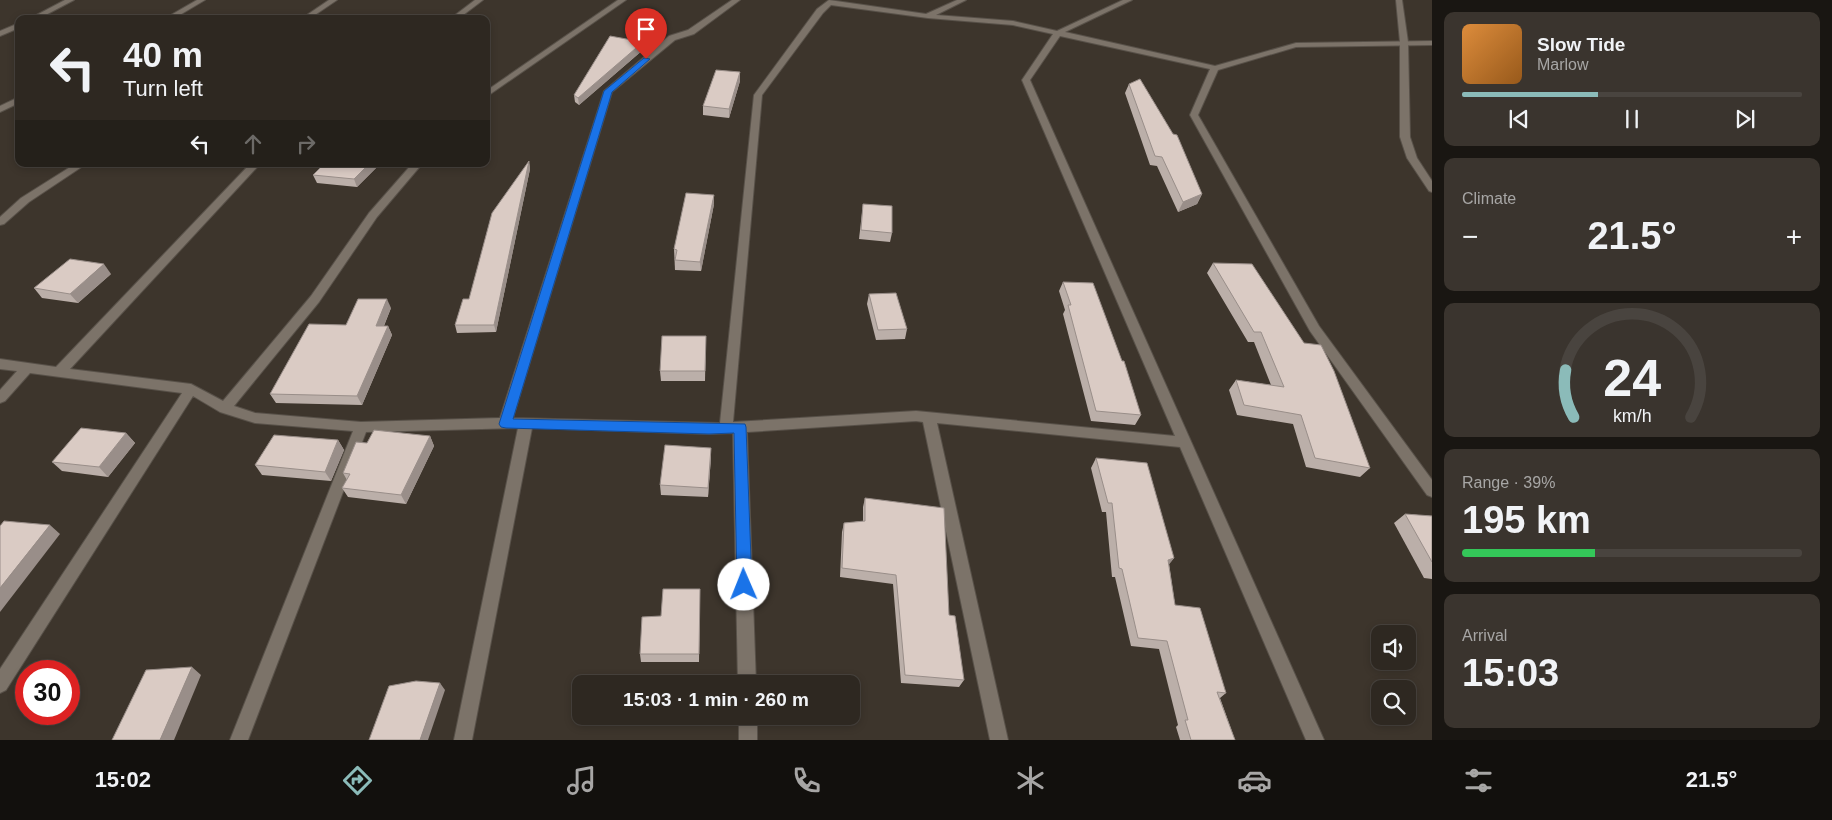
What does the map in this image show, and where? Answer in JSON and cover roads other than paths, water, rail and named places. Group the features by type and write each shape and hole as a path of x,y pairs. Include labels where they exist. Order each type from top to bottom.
{"street":[{"path":"40,15 70,0"},
{"path":"174,15 202,0"},
{"path":"310,15 334,0"},
{"path":"459,15 480,0"},
{"path":"490,92 623,0"},
{"path":"506,424 608,91 672,38 691,32 737,0"},
{"path":"928,16 963,0"},
{"path":"1129,0 1058,33 1026,80 1315,740"},
{"path":"1398,0 1404,42 1405,137 1412,158 1432,189"},
{"path":"747,675 733,428 758,95 830,1 928,16 1014,23 1215,68 1296,45 1432,43"},
{"path":"0,34 15,27"},
{"path":"1215,68 1194,115 1314,328 1432,491"},
{"path":"0,109 15,100"},
{"path":"0,222 25,200 76,167"},
{"path":"59,372 252,167"},
{"path":"226,408 315,299 373,214 414,167"},
{"path":"0,364 190,389 226,408 256,418 361,427 526,423 709,429 916,416 1185,442"},
{"path":"0,398 28,367"},
{"path":"0,684 190,389"},
{"path":"929,417 999,740"},
{"path":"463,740 526,423"},
{"path":"239,740 361,427"},
{"path":"748,725 748,740"}]}
